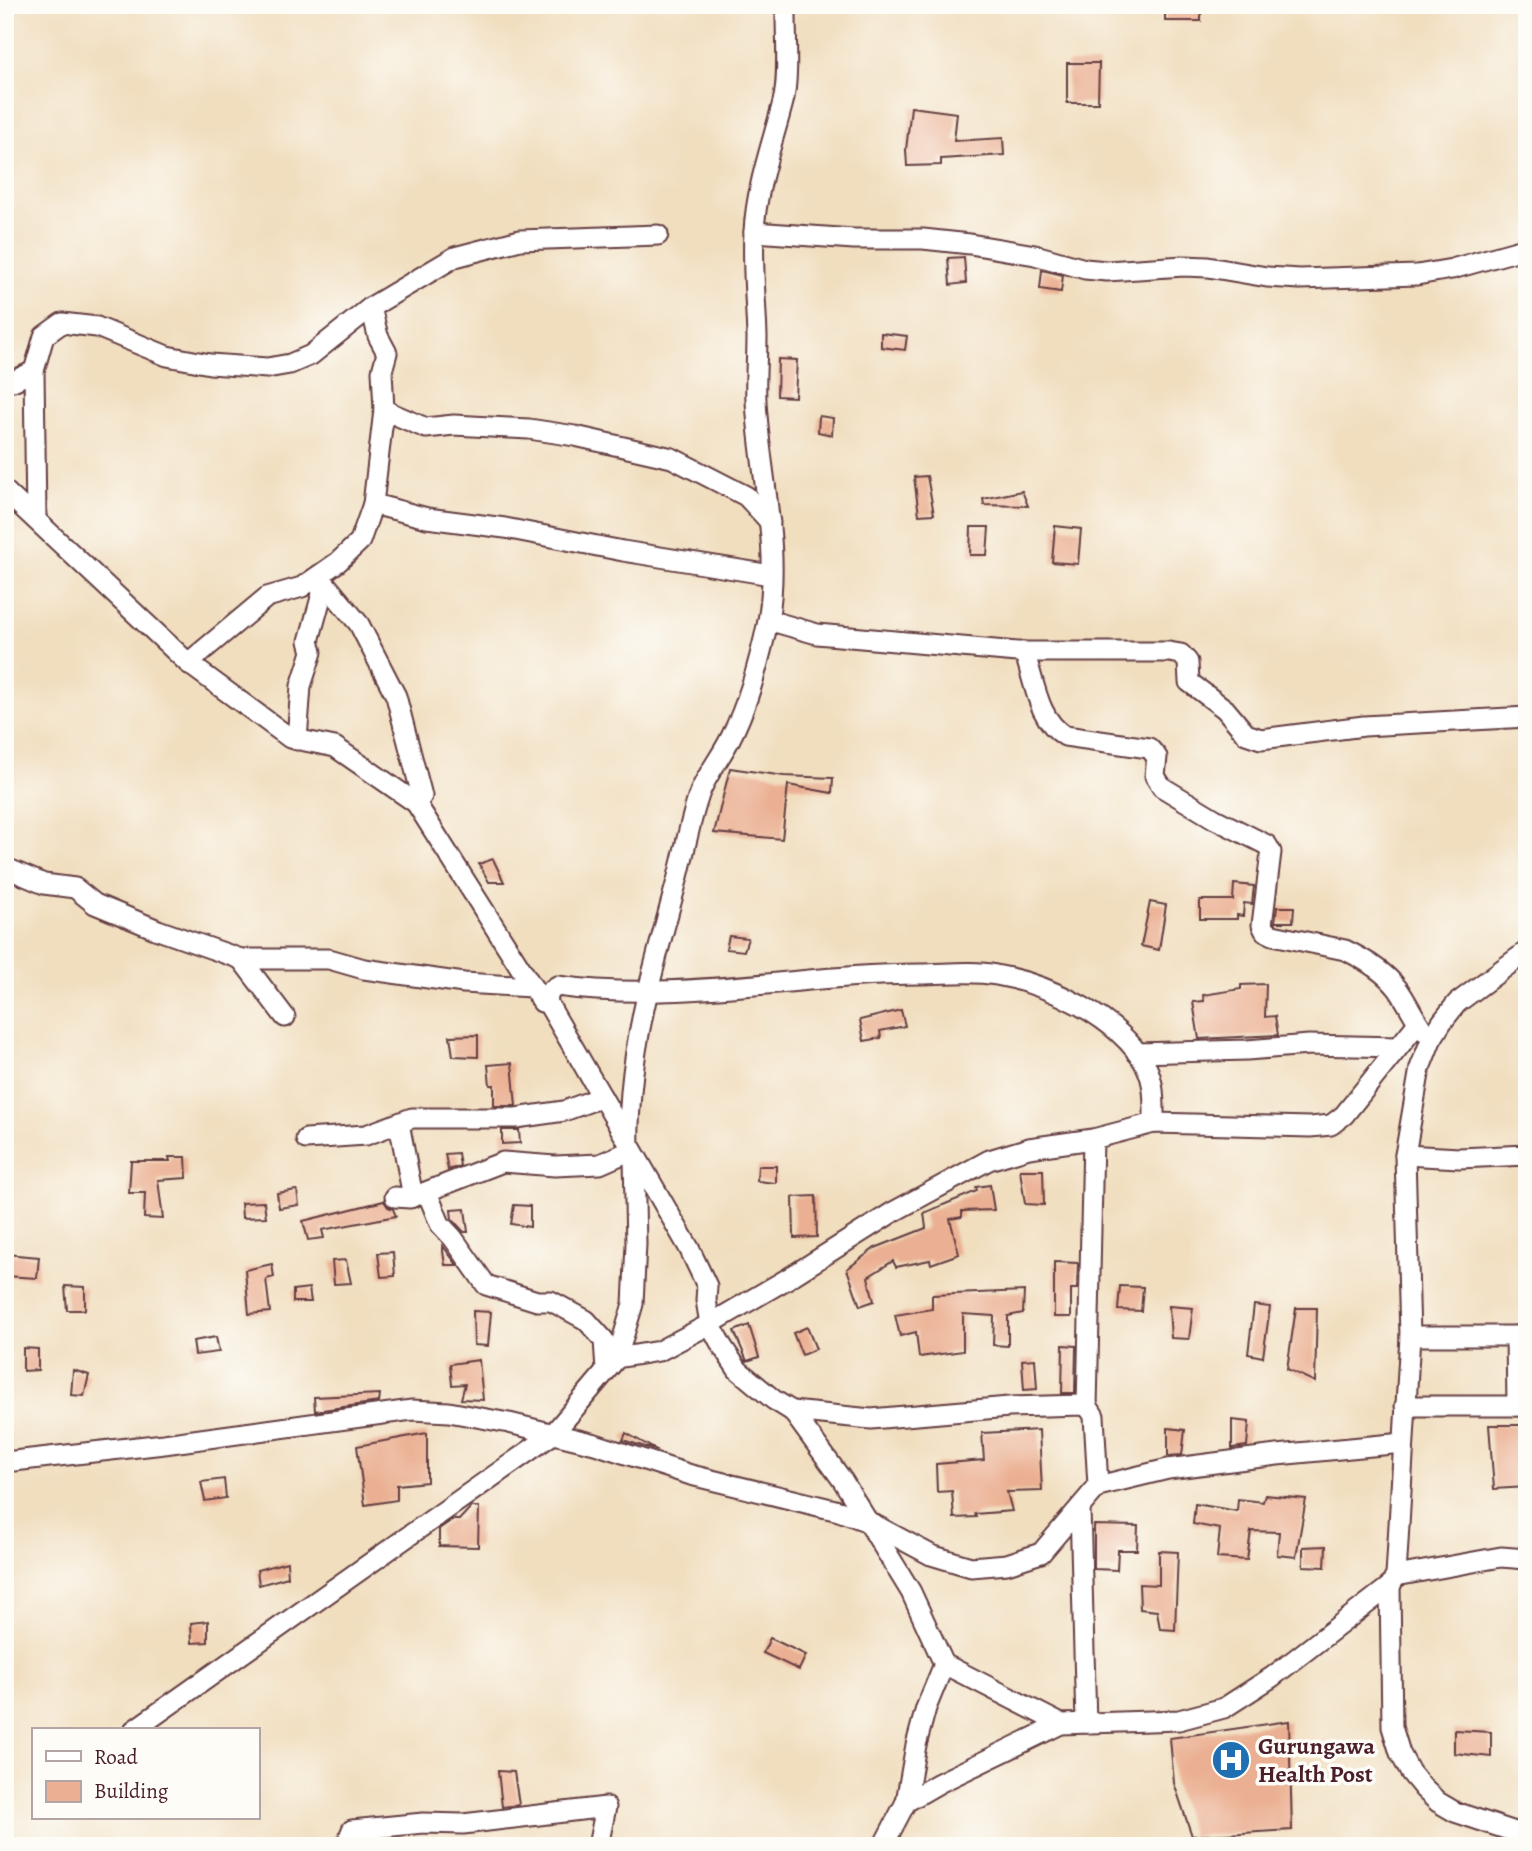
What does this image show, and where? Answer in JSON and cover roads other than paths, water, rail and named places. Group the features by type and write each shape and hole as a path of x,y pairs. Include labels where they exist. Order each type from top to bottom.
{"street":[{"path":"137,1728 553,1434 611,1364 633,1304 636,1244 632,1149 628,1131 633,1074 647,992 700,794 711,767 730,740 739,720 768,620 770,522 756,400 754,232 756,210 773,134 784,100 785,5"},
{"path":"754,232 855,239 923,239 970,244 1035,255 1085,269 1107,271 1184,266 1300,279 1417,275 1452,269 1527,248"},
{"path":"36,518 34,376 44,336 62,323 97,327 167,356 209,364 267,368 290,364 311,355 371,307 455,257 520,240 562,236 658,235"},
{"path":"188,663 267,597 302,587 338,562 360,541 373,504 384,410 382,372 387,353 378,335 371,307"},
{"path":"9,380 34,376"},
{"path":"384,410 426,428 454,425 529,429 575,436 671,458 746,496 770,522"},
{"path":"5,491 188,663 289,738 335,747 416,803 532,987 542,1002 547,1002"},
{"path":"373,504 427,518 505,528 623,551 771,575"},
{"path":"297,740 302,686 313,652 309,641 322,594 319,576"},
{"path":"319,576 359,624 396,696 422,796 416,803"},
{"path":"768,620 830,636 1024,652 1181,654 1188,662 1189,682 1224,709 1246,734 1261,739 1364,726 1527,718"},
{"path":"1024,652 1040,704 1047,721 1055,731 1065,736 1149,748 1157,757 1155,776 1162,787 1215,819 1267,845 1271,852 1262,925 1265,931 1356,955 1382,973 1396,987 1431,1040"},
{"path":"5,870 44,884 75,888 95,904 242,960 329,959 365,969 464,983 532,987"},
{"path":"1527,951 1457,1003 1441,1023 1420,1069 1405,1155 1410,1336 1393,1581 1392,1727 1400,1753 1410,1772 1438,1802 1455,1812 1527,1836"},
{"path":"242,960 285,1017"},
{"path":"1098,1486 1094,1416 1087,1407 1076,1404 1009,1407 871,1419 792,1411 774,1401 738,1370 710,1324 707,1286 689,1248 547,1002 550,992 557,986 599,992 647,992 740,987 871,974 994,974 1063,996 1094,1013 1146,1066 1153,1085 1154,1123"},
{"path":"611,1364 659,1351 710,1324 893,1212 989,1160 1030,1148 1093,1139 1154,1123 1310,1127 1332,1125 1344,1115 1418,1023"},
{"path":"1136,1053 1247,1050 1308,1045 1398,1047"},
{"path":"306,1139 366,1135 412,1118 516,1118 565,1111 602,1097"},
{"path":"400,1123 412,1195 453,1238 486,1285 537,1301 551,1301 586,1320 604,1340 611,1364"},
{"path":"1087,1407 1093,1139"},
{"path":"412,1195 503,1162 555,1166 600,1164 632,1149"},
{"path":"1405,1155 1458,1158 1527,1155"},
{"path":"1405,1406 1522,1406 1522,1336 1410,1336"},
{"path":"5,1462 163,1444 412,1410 449,1412 509,1423 595,1444 691,1475 839,1511 871,1522 931,1555 971,1567 988,1567 1041,1553 1098,1486 1168,1469 1403,1443"},
{"path":"792,1411 871,1522 911,1592 944,1664 1061,1724"},
{"path":"1080,1509 1086,1723"},
{"path":"906,1802 939,1783 1061,1724 1180,1720 1224,1708 1272,1677 1393,1581 1501,1557 1527,1559"},
{"path":"883,1846 906,1802 926,1708 944,1664"},
{"path":"347,1842 352,1830 423,1823 463,1824 606,1807 598,1846"}],"place":[{"name":"Gurungawa Health Post","path":"1231,1760"}]}
